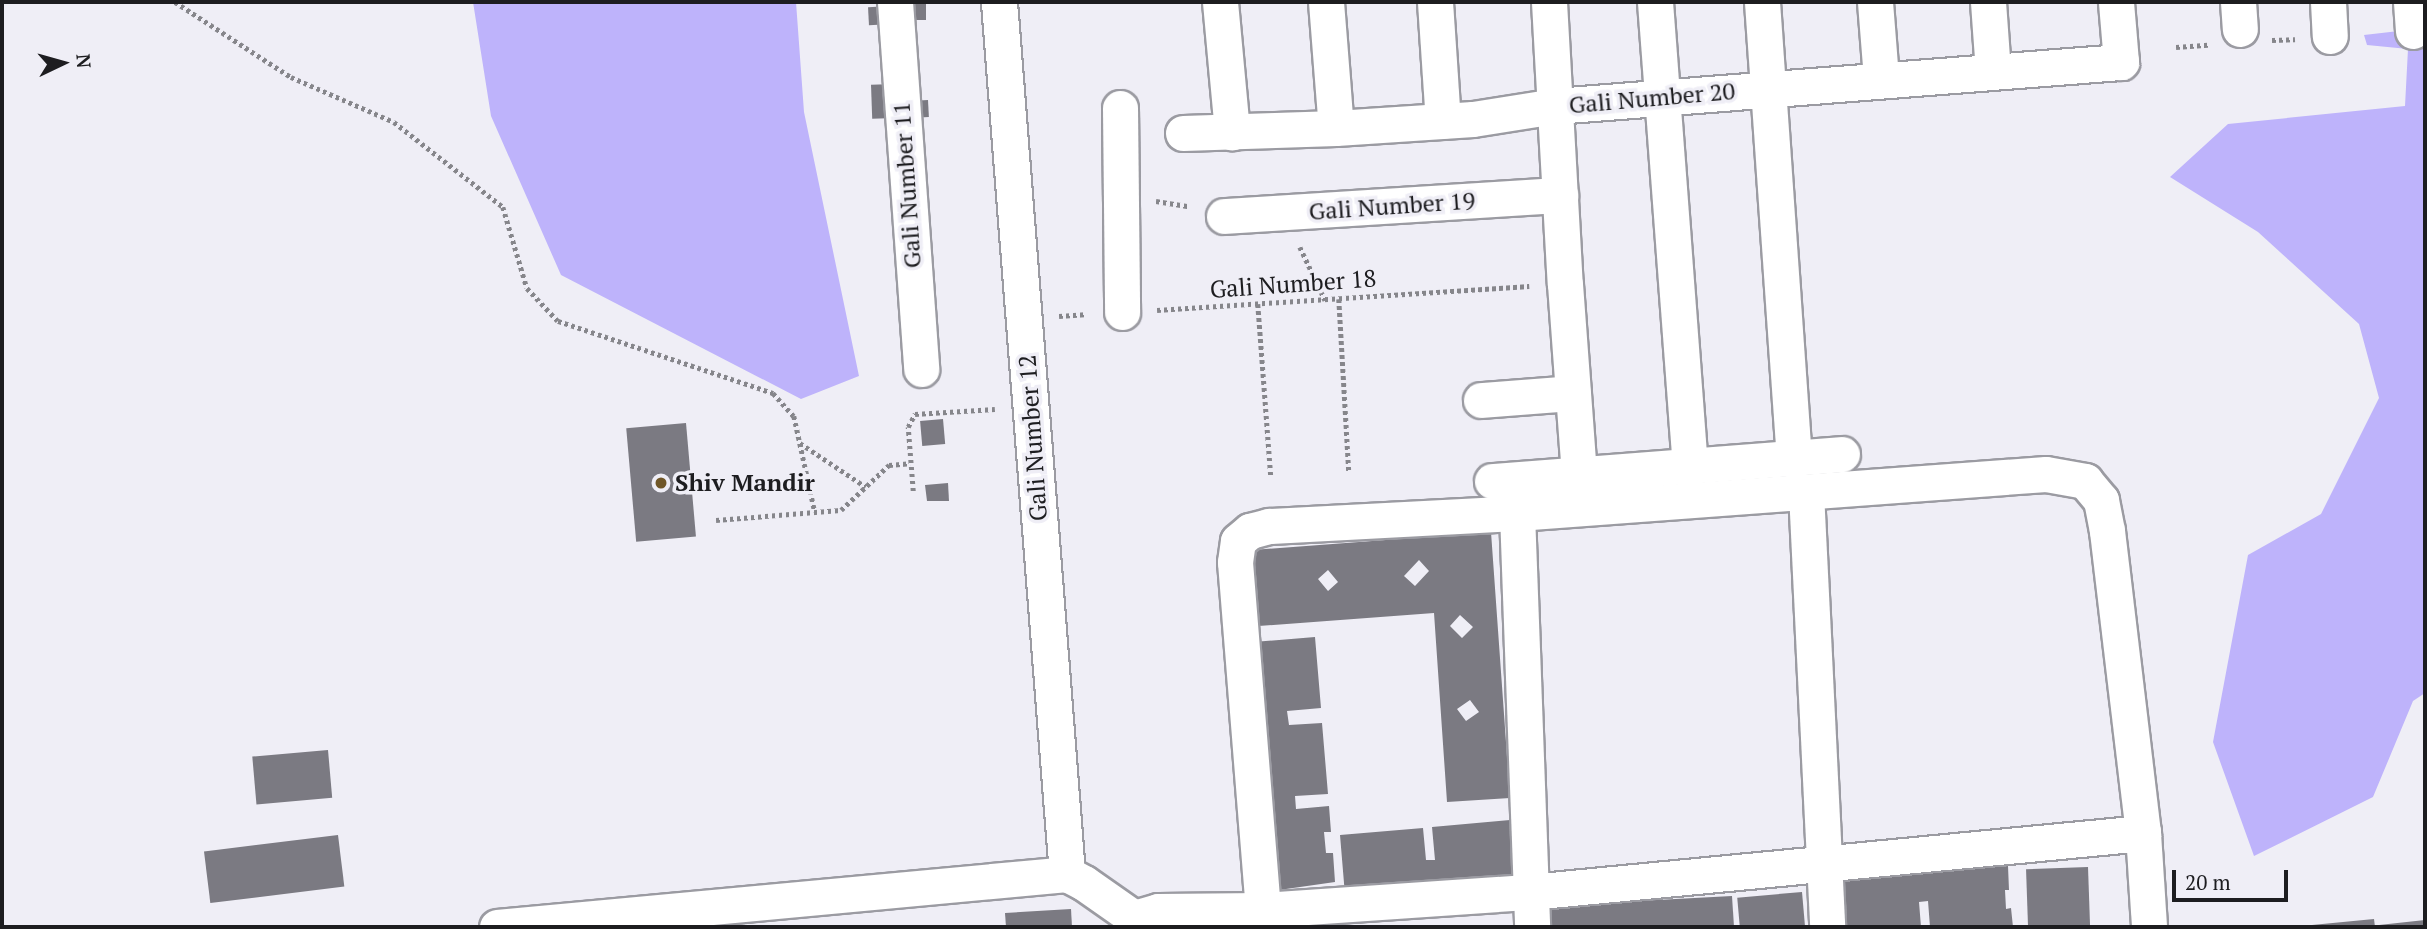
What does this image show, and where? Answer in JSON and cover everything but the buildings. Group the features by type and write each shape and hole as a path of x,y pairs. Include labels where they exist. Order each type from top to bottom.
{"street":[{"name":"Gali Number 11","path":"895,2 921,369"},
{"name":"Gali Number 12","path":"999,2 1067,874"},
{"path":"1220,2 1232,132"},
{"path":"1326,2 1336,128"},
{"path":"1435,2 1443,121"},
{"path":"1549,2 1564,284 1579,475"},
{"path":"1655,2 1690,466"},
{"path":"1762,2 1794,459"},
{"path":"1875,2 1881,79"},
{"path":"1988,2 1993,71"},
{"name":"Gali Number 20","path":"1183,133 1443,121 1555,106 2121,62 2116,2"},
{"path":"2328,2 2330,36"},
{"path":"1120,108 1122,312"},
{"name":"Gali Number 19","path":"1224,216 1560,195"},
{"path":"1481,400 1573,393"},
{"path":"1492,481 1842,454"},
{"path":"1263,910 1235,562 1238,541 1250,531 1269,526 1517,513 2046,474 2085,481 2101,500 2143,833 2149,927"},
{"path":"1806,492 1827,927"},
{"path":"1517,513 1532,927"},
{"path":"497,927 730,917 1067,874 1084,883 1133,922 1158,911 1263,910 1530,892 2143,833"}],"path":[{"path":"175,2 291,77 394,122 503,207 527,288 558,321 773,394 794,416 816,512"},
{"path":"1121,198 1172,202 1224,216"},
{"path":"1284,213 1325,300"},
{"name":"Gali Number 18","path":"1024,318 1564,284"},
{"path":"1339,299 1349,471"},
{"path":"1258,304 1271,478"},
{"path":"913,491 908,427 915,414 1031,407"},
{"path":"800,443 866,486"},
{"path":"716,520 841,509 889,465 910,463"}],"shaded area":[{"path":"473,2 796,2 804,112 859,376 801,399 561,275 491,116"},
{"path":"2425,28 2425,693 2413,701 2373,797 2254,856 2213,742 2248,555 2321,514 2379,398 2359,324 2258,232 2170,177 2228,124 2405,106 2408,49 2367,45 2364,35"}],"place":[{"name":"Shiv Mandir","path":"661,483"}]}
